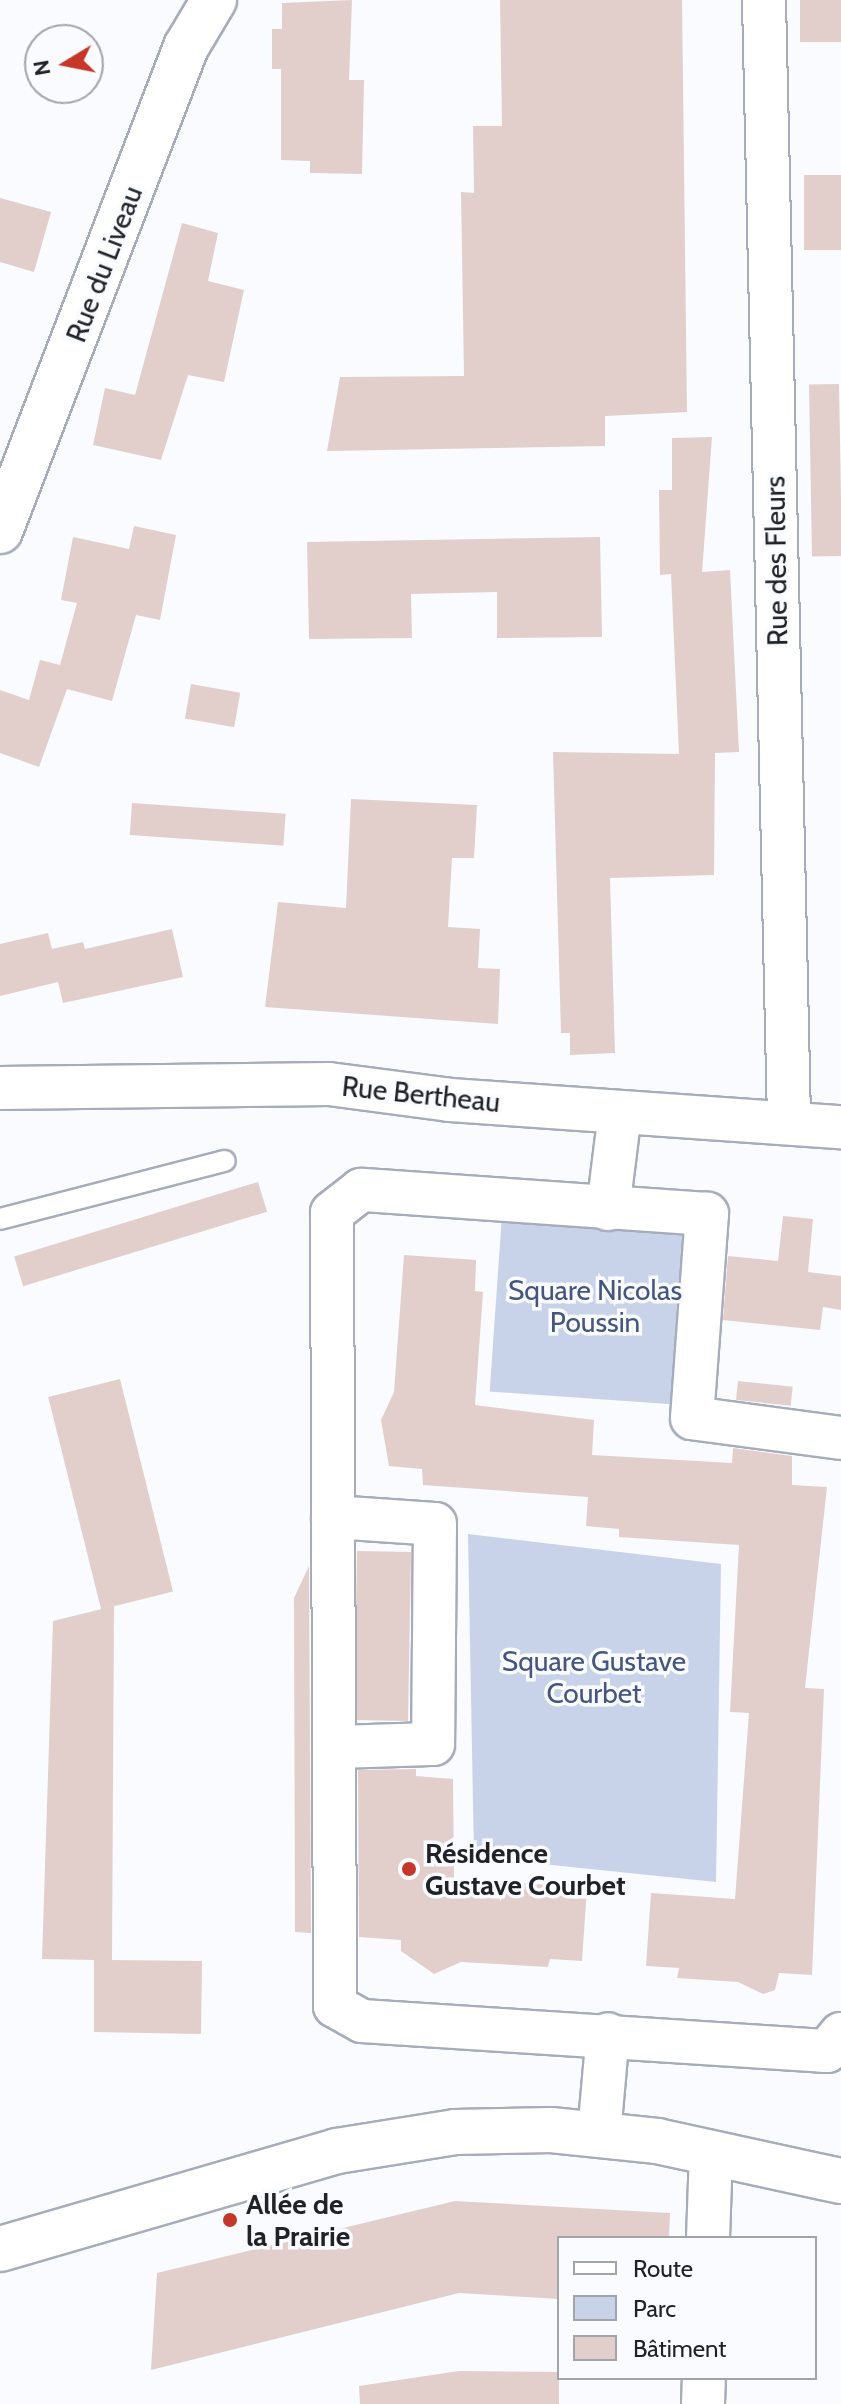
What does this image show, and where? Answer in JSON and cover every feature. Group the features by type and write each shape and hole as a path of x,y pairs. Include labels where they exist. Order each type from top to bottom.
{"main road":[{"name":"Rue du Liveau","path":"0,531 186,47 214,0"},
{"path":"0,2249 396,2139 503,2130 599,2134 711,2153 841,2181"}],"street":[{"name":"Rue des Fleurs","path":"764,0 789,1123"},
{"name":"Rue Bertheau","path":"0,1088 329,1084 620,1113 841,1127"},
{"path":"608,1209 620,1113"},
{"path":"841,1438 692,1418 707,1214 361,1190 332,1213 335,2006 362,2021 608,2034 827,2051 841,2034"},
{"path":"333,1517 435,1524 433,1744 335,1747"},
{"path":"599,2134 608,2034"},
{"path":"708,2236 711,2153"},
{"path":"703,2404 704,2380"}],"lane":[{"path":"0,1219 225,1161"}],"green space":[{"name":"Square Nicolas Poussin","path":"503,1201 707,1215 693,1406 490,1392"},
{"name":"Square Gustave Courbet","path":"468,1534 721,1564 716,1882 474,1857"}],"building":[{"path":"352,0 349,80 364,80 362,174 310,173 310,161 281,160 281,69 272,69 272,29 282,29 282,3"},
{"path":"500,0 682,0 687,412 605,416 605,446 327,451 340,377 464,376 461,192 474,193 473,126 502,126"},
{"path":"800,0 841,0 841,42 800,42"},
{"path":"804,175 841,175 841,250 804,250"},
{"path":"0,198 51,212 34,272 0,262"},
{"path":"182,223 218,233 208,281 244,290 224,382 188,375 161,460 93,445 105,388 135,395"},
{"path":"839,384 841,556 812,556 809,385"},
{"path":"712,437 702,572 730,570 739,752 715,753 714,875 610,878 615,1053 570,1055 570,1033 561,1033 553,752 679,754 671,574 660,575 659,490 672,490 672,438"},
{"path":"134,526 176,535 160,620 136,615 112,701 67,689 39,767 0,753 0,690 29,700 40,660 60,665 77,603 61,600 73,537 129,549"},
{"path":"600,537 602,637 497,638 497,592 411,594 412,638 309,639 307,542"},
{"path":"191,684 240,693 234,727 185,718"},
{"path":"351,799 477,805 474,858 452,858 448,927 480,929 478,968 500,969 498,1024 265,1007 278,902 346,908"},
{"path":"132,803 286,814 283,846 130,835"},
{"path":"172,929 183,977 63,1003 58,982 0,996 0,944 48,933 52,949 83,942 85,949"},
{"path":"258,1182 267,1212 23,1286 14,1257"},
{"path":"783,1216 813,1219 808,1272 841,1276 841,1310 823,1307 820,1330 723,1320 728,1256 778,1261"},
{"path":"404,1255 476,1260 475,1291 483,1292 475,1405 594,1420 592,1455 732,1463 733,1448 792,1456 792,1485 827,1487 805,1688 824,1689 812,1975 779,1973 775,1990 763,1994 738,1982 677,1978 679,1968 646,1966 651,1893 735,1899 749,1713 730,1712 739,1545 619,1537 619,1529 586,1526 588,1497 423,1485 422,1469 389,1466 381,1420 394,1392"},
{"path":"120,1379 173,1591 101,1609 48,1397"},
{"path":"738,1381 793,1387 791,1406 736,1400"},
{"path":"357,1551 411,1552 408,1721 354,1720"},
{"path":"309,1566 311,1933 295,1932 294,1598"},
{"path":"114,1606 112,1960 202,1961 201,2034 94,2032 94,1960 42,1959 53,1621"},
{"name":"Résidence Gustave Courbet","path":"416,1769 416,1776 453,1779 454,1878 587,1888 582,1961 550,1959 548,1967 461,1962 434,1974 401,1951 401,1940 359,1937 358,1770"},
{"path":"455,2201 670,2213 669,2236 557,2236 557,2299 459,2293 151,2370 157,2273"},
{"path":"459,2371 557,2372 559,2404 360,2404 359,2386"}],"place":[{"name":"Résidence Gustave Courbet","path":"409,1869"},
{"name":"Allée de la Prairie","path":"230,2220"}]}
